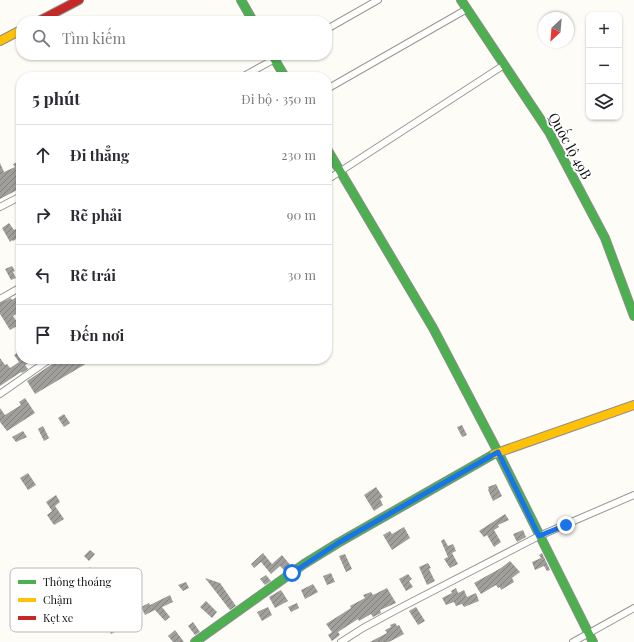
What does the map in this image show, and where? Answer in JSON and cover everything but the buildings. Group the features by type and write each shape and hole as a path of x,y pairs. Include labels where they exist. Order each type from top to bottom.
{"street":[{"path":"49,16 79,0"},
{"path":"241,0 250,16"},
{"path":"332,26 378,0"},
{"name":"Quốc lộ 49B","path":"461,0 549,132 605,238 634,316"},
{"path":"332,87 467,9"},
{"path":"0,41 16,33"},
{"path":"250,72 270,60"},
{"path":"278,60 283,72"},
{"path":"332,177 504,65"},
{"path":"332,157 433,328 498,452 593,642"},
{"path":"0,207 16,199"},
{"path":"0,299 16,290"},
{"path":"0,394 43,364"},
{"path":"195,642 304,564 498,452 634,405"},
{"path":"341,642 398,609 539,536 634,495"},
{"path":"573,642 634,608"}],"traffic: fast":[{"path":"241,0 250,16"},
{"path":"461,0 549,132 605,238 634,316"},
{"path":"275,60 282,72"},
{"path":"332,157 433,328 498,452 593,642"},
{"path":"195,642 304,564 494,454"}],"traffic: slow":[{"path":"0,41 16,33"},
{"path":"494,454 634,405"}],"traffic: jam":[{"path":"49,16 79,0"}],"route":[{"path":"292,573 338,543 498,452 539,536 566,525"}]}
